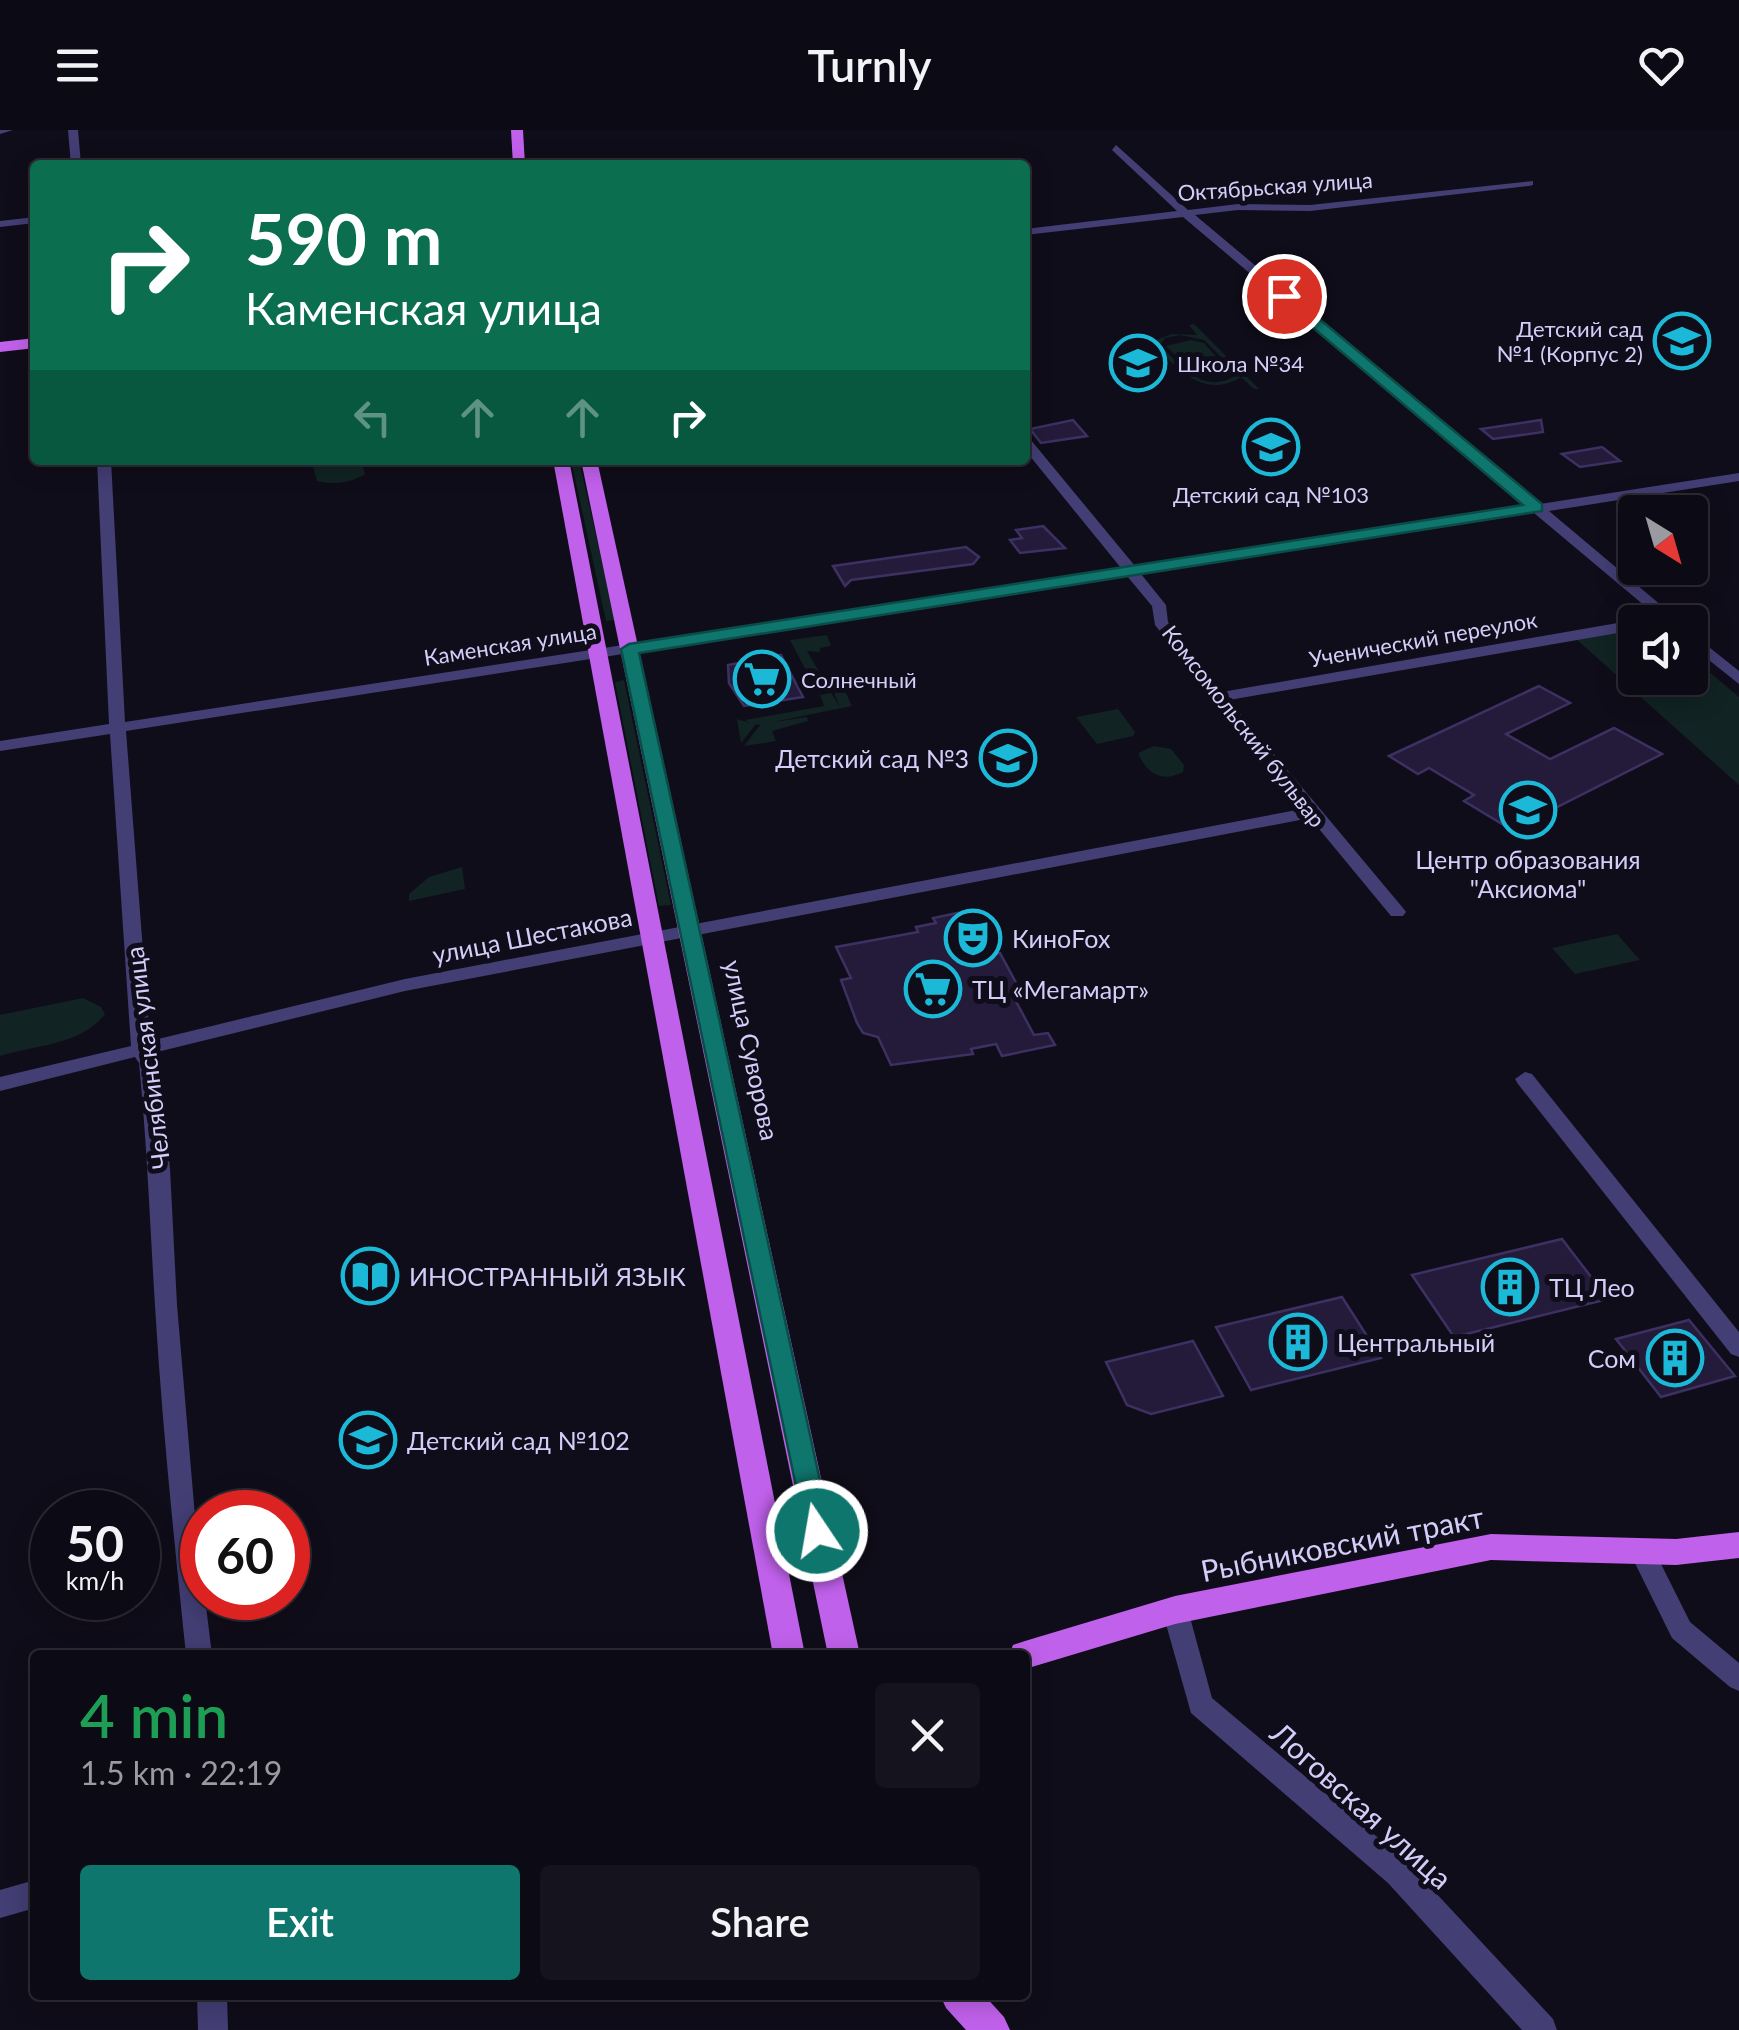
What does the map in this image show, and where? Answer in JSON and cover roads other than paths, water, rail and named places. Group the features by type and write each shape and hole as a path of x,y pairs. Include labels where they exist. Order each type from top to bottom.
{"main road":[{"path":"517,130 519,160"},
{"path":"0,347 30,344"},
{"path":"562,465 649,938 788,1650"},
{"name":"улица Суворова","path":"590,465 843,1650"},
{"name":"Рыбниковский тракт","path":"1030,1653 1174,1610 1491,1547 1676,1552 1739,1544"},
{"path":"964,2000 991,2030"}],"street":[{"path":"0,131 8,130"},
{"path":"74,130 76,160"},
{"path":"1116,148 1188,214 1652,605"},
{"name":"Октябрьская улица","path":"1030,231 1256,206 1310,208 1529,183"},
{"path":"0,224 30,221"},
{"name":"Комсомольский бульвар","path":"1030,448 1159,605 1160,622 1218,697 1397,912"},
{"name":"Челябинская улица","path":"104,465 141,1051 149,1063 160,1169 166,1305 199,1650"},
{"name":"Каменская улица","path":"0,746 1739,476"},
{"name":"Ученический переулок","path":"1218,697 1618,627"},
{"path":"1708,652 1739,679"},
{"name":"улица Шестакова","path":"0,1084 405,985 1315,812"},
{"path":"1525,1078 1739,1348"},
{"path":"1641,1549 1681,1630 1739,1679"},
{"name":"Логовская улица","path":"1174,1610 1200,1705 1398,1873 1542,2030"},
{"path":"0,1904 30,1895"},
{"path":"212,2000 213,2030"}],"place":[{"name":"Детский сад №1 (Корпус 2)","path":"1682,341"},
{"name":"Школа №34","path":"1138,363"},
{"name":"Детский сад №103","path":"1271,447"},
{"name":"Солнечный","path":"762,679"},
{"name":"Детский сад №3","path":"1008,758"},
{"name":"Центр образования \"Аксиома\"","path":"1528,810"},
{"name":"КиноFox","path":"973,938"},
{"name":"ТЦ «Мегамарт»","path":"933,989"},
{"name":"ИНОСТРАННЫЙ ЯЗЫК","path":"370,1276"},
{"name":"ТЦ Лео","path":"1510,1287"},
{"name":"Центральный","path":"1298,1342"},
{"name":"Сом","path":"1675,1358"},
{"name":"Детский сад №102","path":"368,1440"}]}
